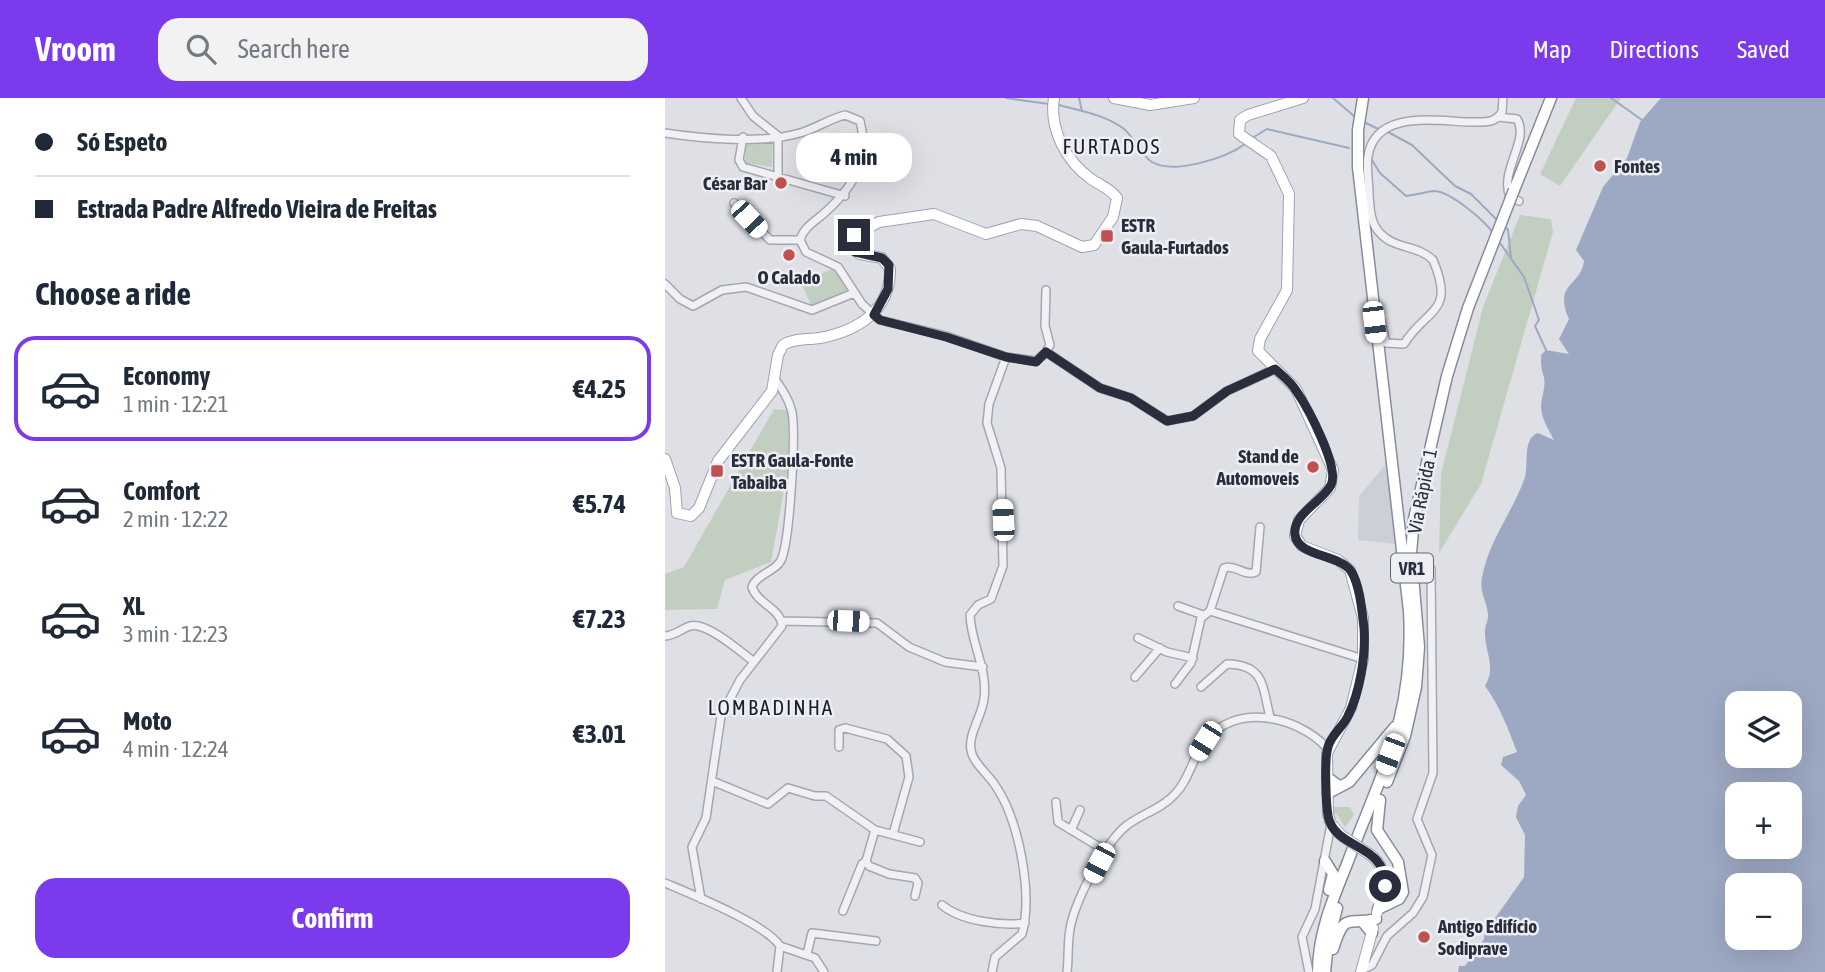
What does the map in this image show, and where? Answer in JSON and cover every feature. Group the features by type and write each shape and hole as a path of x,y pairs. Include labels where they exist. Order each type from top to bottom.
{"highway":[{"name":"Via Rápida 1","path":"1322,970 1329,911 1403,713 1411,666 1411,635 1358,167 1358,130 1363,98"},
{"name":"Via Rápida 1","path":"1322,970 1341,897 1405,736 1416,687 1419,647 1412,542 1447,376 1468,308 1516,195 1551,98"},
{"path":"1328,793 1349,782 1386,742 1403,713"},
{"path":"1328,778 1339,786"},
{"path":"1322,970 1344,923 1350,920 1362,921 1377,914 1387,899 1401,898 1403,886 1395,857 1377,830 1380,800"},
{"path":"1322,970 1318,924 1327,869"},
{"path":"1362,921 1371,933"}],"main road":[{"path":"1114,98 1150,105 1194,98"},
{"path":"1303,98 1248,115 1239,124 1243,139 1271,156 1288,190 1287,290 1258,344 1262,358 1296,389 1333,470 1330,488 1299,520 1295,536 1301,546 1338,560 1350,570 1363,618 1363,659 1349,714 1327,748 1331,824 1342,836 1373,856 1384,872 1387,899"},
{"path":"665,459 675,488 677,513 691,516 698,511 718,461 768,396 783,345 841,332 874,315 888,289 889,265 882,258 855,252 850,244 851,238 865,227 879,222 933,215 986,234 1029,224 1050,229 1083,247 1094,245 1113,217 1117,198 1083,173 1067,155 1055,124 1054,101"},
{"path":"1362,971 1377,914"}],"street":[{"path":"741,98 753,116 778,136"},
{"path":"1381,321 1386,343 1404,344 1408,336 1437,311 1440,293 1433,260 1418,250 1387,239 1375,227 1367,163 1371,145 1389,126 1404,121 1489,122 1499,117 1504,108 1503,98"},
{"path":"665,133 706,139 778,136 803,133 845,115 857,118 861,126 859,172 845,195 805,229 800,240"},
{"path":"1499,117 1517,120 1520,124 1519,141 1510,160 1507,190 1510,197 1516,195"},
{"path":"778,136 778,175"},
{"path":"743,137 740,164 845,195"},
{"path":"734,202 770,240 800,240"},
{"path":"800,240 806,252 838,267 854,293 874,315 889,323 946,337 1006,357 1036,362 1046,352 1050,345 1045,326 1046,289"},
{"path":"665,284 680,299 693,306 722,290 746,287 812,310 854,293"},
{"path":"1046,352 1100,388 1131,398 1167,421 1193,416 1227,391 1275,369"},
{"path":"992,972 995,957 1018,940 1025,923 1023,861 1003,799 975,759 971,747 984,697 983,667 971,615 978,605 991,599 1003,571 1001,468 987,423 989,404 1006,357"},
{"path":"774,378 788,399 793,419 787,537 778,565 756,580 752,587 756,596 783,621 877,623 909,647 945,662 983,667"},
{"path":"768,396 788,399"},
{"path":"1175,684 1193,658 1224,568 1231,567 1248,574 1257,572 1260,527"},
{"path":"1362,971 1372,965 1387,936 1418,906 1432,864 1429,847 1417,819 1433,773 1431,569"},
{"path":"1178,606 1363,659"},
{"path":"701,899 692,847 706,818 721,716 753,661 775,637 783,621"},
{"path":"665,636 675,635 690,626 699,626 716,633 753,661"},
{"path":"1138,638 1193,658"},
{"path":"1135,677 1160,648"},
{"path":"1201,687 1227,664 1254,670 1260,677 1270,717"},
{"path":"1067,972 1072,920 1106,851 1123,828 1175,794 1205,741 1216,730 1241,719 1270,717 1298,728 1327,748"},
{"path":"839,747 839,730 845,729 887,739 906,756 909,777 893,834"},
{"path":"712,782 768,804 788,788 815,796 826,796 875,830 920,842"},
{"path":"1056,802 1058,822 1072,828 1106,851"},
{"path":"1072,828 1080,810"},
{"path":"1309,972 1302,937 1314,915 1327,869 1331,824"},
{"path":"843,911 862,864 866,861 875,830"},
{"path":"866,861 875,869 917,880 915,896"},
{"path":"665,883 769,935 780,946 807,954 820,962 824,972"},
{"path":"942,905 959,918 975,917 997,924 1025,923"},
{"path":"807,954 812,933 876,941"},
{"path":"777,972 780,946"}],"shaded area":[{"path":"1387,463 1395,544 1358,540 1359,496"}],"green space":[{"path":"1576,98 1621,98 1560,186 1540,174"},
{"path":"773,139 772,167 745,163 746,141"},
{"path":"1520,215 1551,219 1553,232 1481,484 1439,553 1441,474 1483,307"},
{"path":"836,267 850,291 812,307 801,283"},
{"path":"774,409 788,410 788,468 771,562 725,580 717,609 665,610 665,574 684,567"},
{"path":"1331,807 1350,807 1354,815 1345,827 1336,813 1332,816"}],"water":[{"path":"1661,98 1825,98 1825,972 1458,972 1459,966 1465,966 1468,962 1467,955 1473,955 1484,939 1485,925 1496,917 1524,877 1525,835 1516,817 1518,806 1526,795 1519,781 1501,765 1503,757 1517,752 1500,710 1485,686 1490,665 1485,638 1488,616 1482,590 1483,573 1491,549 1524,480 1529,441 1538,433 1554,440 1541,410 1545,384 1541,355 1546,350 1569,354 1559,339 1569,319 1564,298 1566,291 1578,276 1584,261 1576,250 1603,187 1627,158 1640,122"}],"waterway":[{"path":"1006,98 1049,104"},
{"path":"1079,98 1082,111"},
{"path":"1333,98 1354,116"},
{"path":"1611,98 1642,120"},
{"path":"1059,105 1117,124 1128,133 1148,159 1162,166 1200,163 1226,155 1245,144"},
{"path":"1364,122 1380,130"},
{"path":"1254,137 1267,129 1349,148"},
{"path":"1388,132 1412,145 1455,186 1471,194 1497,220"},
{"path":"1372,160 1380,173 1406,196 1441,192 1467,208 1493,233"},
{"path":"1504,226 1508,230 1511,257"},
{"path":"1500,243 1524,277 1539,320 1535,326 1546,350"}],"place":[{"name":"Fontes","path":"1600,166"},
{"name":"César Bar","path":"781,183"},
{"name":"ESTR Gaula-Furtados","path":"1107,236"},
{"name":"O Calado","path":"789,255"},
{"name":"Stand de Automoveis","path":"1313,467"},
{"name":"ESTR Gaula-Fonte Tabaiba","path":"717,471"},
{"name":"Antigo Edifício Sodiprave","path":"1424,937"}],"district":[{"name":"FURTADOS","path":"1112,146"},
{"name":"LOMBADINHA","path":"771,707"}],"route":[{"path":"854,235 850,244 855,252 882,258 889,265 888,289 874,315 880,320 946,337 1006,357 1036,362 1046,352 1100,388 1131,398 1167,421 1193,416 1227,391 1275,369 1296,389 1329,458 1334,475 1330,488 1297,523 1295,536 1301,546 1338,560 1350,570 1361,605 1365,642 1349,714 1327,748 1328,814 1338,833 1380,863 1385,886"}]}
